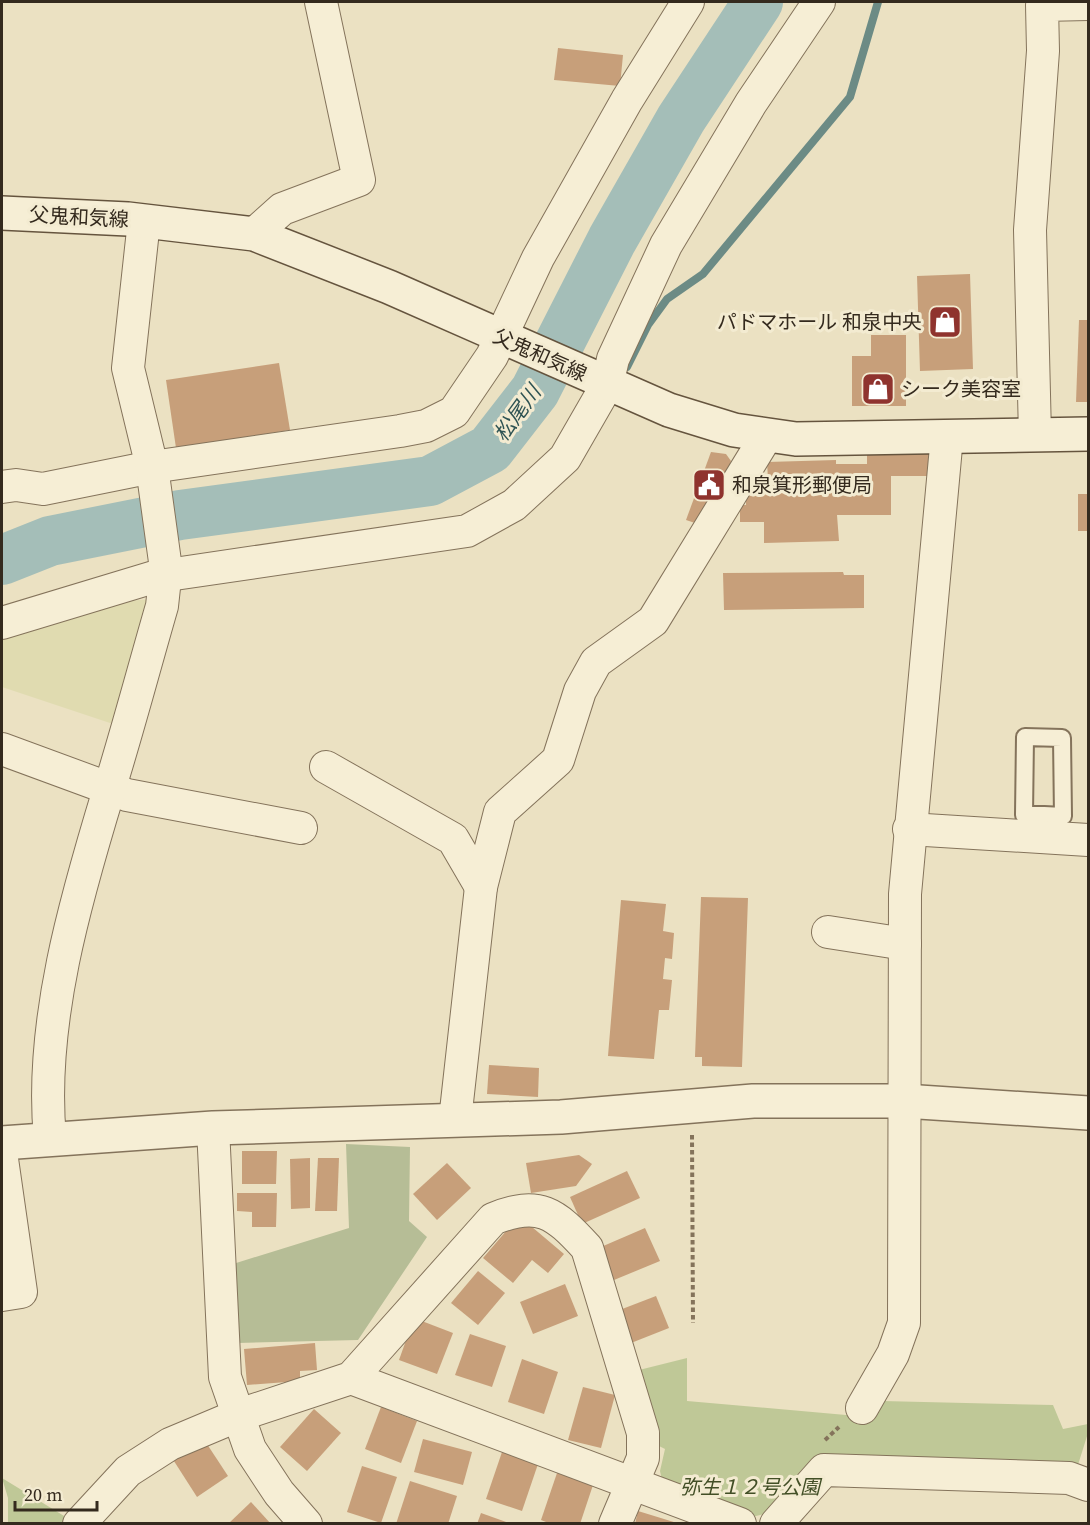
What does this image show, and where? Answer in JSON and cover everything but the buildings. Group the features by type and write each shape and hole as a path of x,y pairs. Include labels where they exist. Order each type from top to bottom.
{"main road":[{"name":"父鬼和気線","path":"2,213 144,221 254,234 389,287 669,410 734,430 796,439 1089,434"},
{"path":"2,1143 213,1128 561,1117 692,1104 753,1101 904,1101 1089,1113"}],"street":[{"path":"254,234 282,209 359,180 321,2"},
{"path":"2,505 43,489 426,426 454,412 492,356 506,340 538,258 627,100 688,2"},
{"path":"2,623 166,572 467,531 514,505 565,458 599,381 613,360 666,245 751,103 819,2"},
{"path":"1035,435 1030,230 1034,145 1043,51 1042,3 1089,4"},
{"path":"50,1138 46,1085 65,952 81,882 162,606 166,572 152,471 128,368 144,221"},
{"path":"455,1120 481,887 500,812 558,760 580,691 596,662 653,621 767,435"},
{"path":"862,1408 893,1354 904,1323 904,944 909,829 948,436"},
{"path":"2,487 16,485 43,489"},
{"path":"2,749 127,795 243,831 301,828"},
{"path":"326,767 453,839 481,887"},
{"path":"909,829 1089,840"},
{"path":"828,932 904,944"},
{"path":"213,1128 225,1377 250,1449 279,1493 306,1524"},
{"path":"2,1159 21,1292 2,1295"},
{"path":"96,1517 128,1471 170,1444 239,1415 351,1378 493,1219 516,1210 542,1211 566,1225 586,1248 644,1433 643,1458 615,1524"},
{"path":"351,1378 740,1524"},
{"path":"776,1524 824,1470 1069,1478 1089,1485"}],"lane":[{"path":"1025,737 1062,738 1063,816 1048,838 1024,814 1025,737"}],"path":[{"path":"692,1104 693,1323"},
{"path":"819,1444 862,1408"}],"shaded area":[{"path":"151,599 116,725 2,687 2,637 116,602"}],"green space":[{"path":"346,1144 410,1147 409,1221 427,1237 358,1340 237,1343 233,1264 349,1228"},
{"name":"弥生１２号公園","path":"687,1358 687,1401 846,1415 875,1411 882,1401 1053,1405 1063,1429 1088,1424 1088,1433 1077,1468 839,1459 764,1514 748,1518 662,1480 660,1471 665,1449 657,1445 635,1371"},
{"path":"2,1478 69,1519 66,1523 8,1523 8,1498"}],"waterway":[{"name":"松尾川","path":"2,560 50,541 180,515 430,481 490,449 535,391 612,240 681,119 758,2"},
{"path":"627,367 648,325 667,299 703,274 850,97 878,2"}],"place":[{"name":"パドマホール 和泉中央","path":"945,322"},
{"name":"シーク美容室","path":"878,389"},
{"name":"和泉箕形郵便局","path":"709,485"}]}
